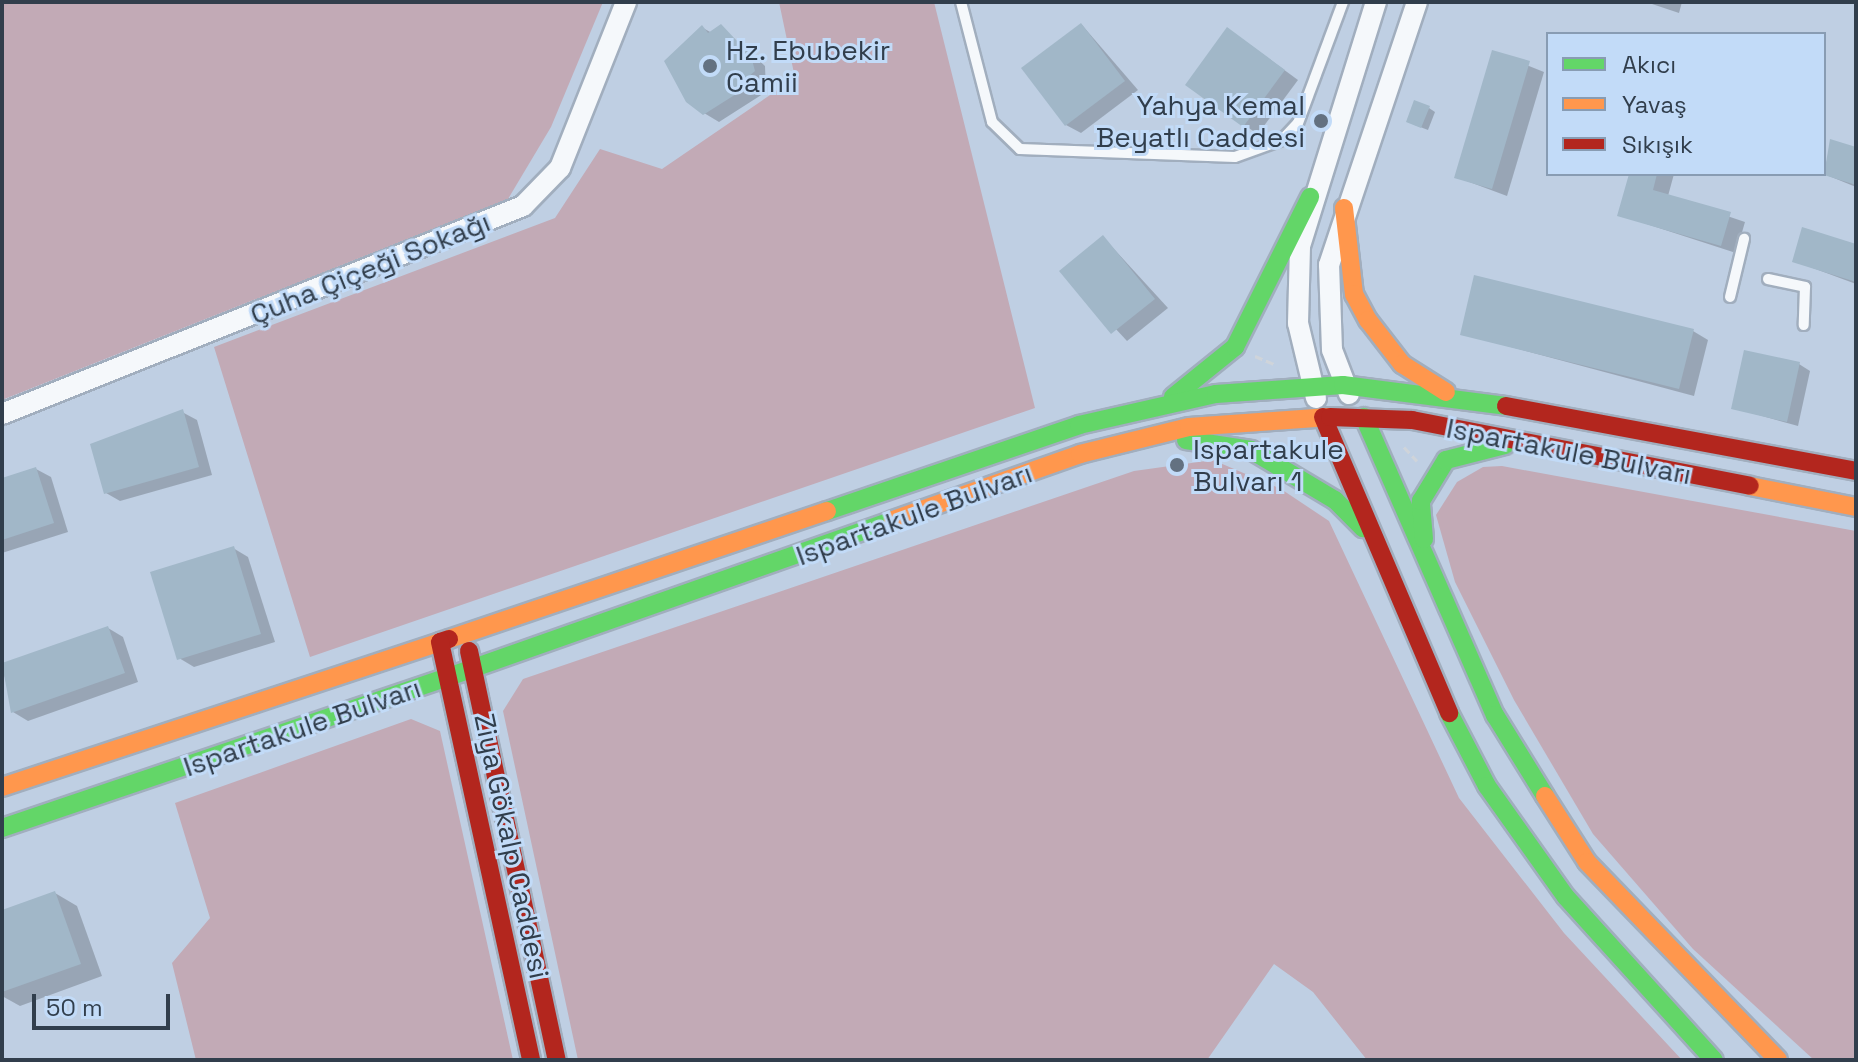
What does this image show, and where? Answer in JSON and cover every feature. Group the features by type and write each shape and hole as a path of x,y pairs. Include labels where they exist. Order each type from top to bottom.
{"main road":[{"path":"1165,403 1235,347 1310,197"},
{"path":"1344,208 1354,294 1368,320 1402,364 1455,397"},
{"name":"Ispartakule Bulvarı","path":"2,787 1079,425 1165,403 1312,385 1343,385 1455,397 1856,471"},
{"path":"1323,417 1374,540 1487,786 1566,897 1714,1060"},
{"path":"1364,417 1495,715 1587,862 1778,1060"},
{"name":"Ispartakule Bulvarı","path":"2,828 475,668 1108,446 1189,427 1364,417 1459,427 1540,447 1856,507"},
{"path":"1108,446 1197,439 1251,450 1335,500 1374,540"},
{"path":"1425,557 1421,501 1446,460 1481,446 1540,447"},
{"name":"Ziya Gökalp Caddesi","path":"463,634 475,668 557,1060"},
{"path":"440,642 451,676 531,1060"}],"street":[{"name":"Çuha Çiçeği Sokağı","path":"2,414 523,206 560,168 626,2"},
{"path":"1323,417 1312,385 1295,293 1310,197 1376,2"},
{"path":"1364,417 1343,385 1327,314 1344,208 1417,2"}],"lane":[{"path":"961,2 992,122 1011,144 1041,153 1235,157 1271,145 1298,123 1343,2"},
{"path":"1730,297 1744,239"},
{"path":"1768,279 1805,287 1804,325"}],"path":[{"path":"1252,355 1285,368"},
{"path":"1396,449 1405,446 1424,469"}],"shaded area":[{"path":"2,2 603,2 551,127 508,199 2,400"},
{"path":"779,2 934,2 1035,408 310,657 214,347 555,218 600,149 662,169 795,78"},
{"path":"1213,460 1281,489 1329,521 1459,798 1564,933 1682,1060 1367,1060 1313,992 1274,964 1207,1060 578,1060 503,711 523,679 1134,471"},
{"path":"1502,466 1856,531 1856,1060 1814,1060 1693,949 1593,834 1514,700 1455,582 1436,515 1457,482 1483,467"},
{"path":"411,719 440,731 513,1060 196,1060 172,963 210,918 175,803"}],"building":[{"path":"1081,23 1125,81 1065,126 1021,68"},
{"name":"Hz. Ebubekir Camii","path":"721,24 751,56 755,71 748,77 752,84 703,115 686,102 664,61 702,25 708,33"},
{"path":"1227,27 1285,70 1243,127 1185,85"},
{"path":"1492,50 1530,61 1492,189 1454,178"},
{"path":"1414,100 1430,106 1421,128 1406,122"},
{"path":"1830,139 1856,147 1856,185 1826,176"},
{"path":"1628,176 1656,176 1653,190 1731,212 1721,246 1617,216"},
{"path":"1802,227 1856,244 1856,282 1792,262"},
{"path":"1103,235 1155,299 1111,334 1059,271"},
{"path":"1474,275 1694,329 1679,389 1460,335"},
{"path":"1744,350 1800,362 1787,422 1731,409"},
{"path":"183,409 199,467 104,494 90,444"},
{"path":"36,467 54,523 2,540 2,478"},
{"path":"234,546 261,634 177,660 150,572"},
{"path":"108,626 125,673 11,713 2,663"},
{"path":"55,891 81,964 2,992 2,910"}],"traffic: fast":[{"path":"1173,397 1235,347 1310,197"},
{"path":"827,511 1079,425 1216,394 1343,385 1506,406"},
{"path":"1364,417 1495,715 1545,796"},
{"path":"1186,440 1251,450 1335,500 1363,528"},
{"path":"1424,539 1421,501 1446,460 1505,445"},
{"path":"451,676 893,520"},
{"path":"2,828 451,676"},
{"path":"1449,713 1487,786 1566,897 1714,1060"}],"traffic: slow":[{"path":"1344,208 1354,294 1368,320 1402,364 1446,392"},
{"path":"893,520 1080,454 1189,427 1330,417"},
{"path":"1750,486 1856,507"},
{"path":"449,639 827,511"},
{"path":"2,787 440,642"},
{"path":"1545,796 1587,862 1778,1060"}],"traffic: jam":[{"path":"1506,406 1856,471"},
{"path":"1323,417 1449,713"},
{"path":"1330,417 1412,420 1750,486"},
{"path":"449,639 440,642 531,1060"},
{"path":"469,651 557,1060"}],"place":[{"name":"Hz. Ebubekir Camii","path":"710,66"},
{"name":"Yahya Kemal Beyatlı Caddesi","path":"1321,121"},
{"name":"Ispartakule Bulvarı 1","path":"1177,465"}]}
